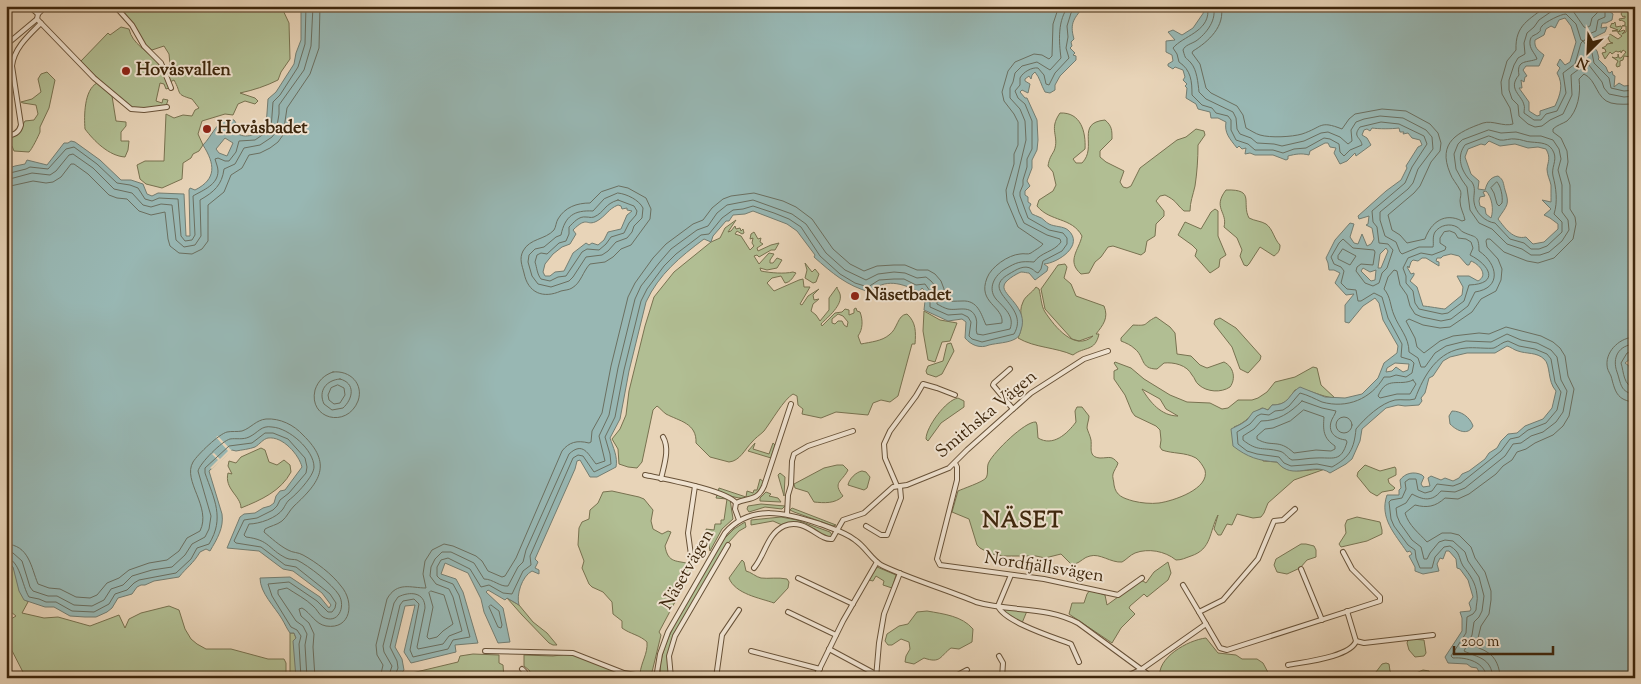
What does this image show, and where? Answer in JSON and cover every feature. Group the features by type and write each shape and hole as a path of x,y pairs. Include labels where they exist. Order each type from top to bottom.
{"street":[{"path":"29,6 40,23 94,78 131,109 144,110 167,107"},
{"path":"6,45 37,17 46,6"},
{"path":"115,6 132,25 144,46 161,63 171,88"},
{"path":"6,136 16,134 22,125 12,66 14,56 20,45 40,23"},
{"name":"Smithska Vägen","path":"837,530 843,520 864,514 891,488 949,468 1038,388 1084,359 1108,351"},
{"path":"1010,369 993,385 1013,409"},
{"path":"866,526 881,535 887,535 901,498 899,486 884,453 884,444 890,431 923,384 955,395"},
{"path":"736,503 754,498 762,490 791,404"},
{"path":"787,514 794,454 854,430"},
{"path":"661,479 667,451 666,442 663,437"},
{"name":"Nordfjällsvägen","path":"955,463 958,470 956,485 938,564 949,568 1060,582 1118,594 1142,578"},
{"path":"645,475 695,486 730,498 736,503"},
{"path":"691,555 688,533 695,486"},
{"path":"736,503 735,509 739,520"},
{"path":"1199,612 1223,600 1260,556 1274,521 1283,520 1295,509"},
{"name":"Näsetvägen","path":"656,677 660,654 668,632 721,538 739,520 764,513 787,514 837,530 858,542 877,562"},
{"path":"754,568 773,536 785,526 792,524 804,526 827,540 832,539 837,530"},
{"path":"485,651 573,653 624,673 670,678 669,656 675,636 728,545"},
{"path":"1183,586 1219,647 1222,650 1226,650 1378,602 1381,598 1352,569 1343,552"},
{"path":"816,678 836,635 877,562 900,573 976,602 1067,617 1153,678"},
{"path":"1301,569 1322,620"},
{"path":"876,676 884,614 900,573"},
{"path":"998,606 1011,575"},
{"path":"798,578 853,604"},
{"path":"998,606 1002,612 1014,620 1071,644 1079,662"},
{"path":"716,678 722,635 739,610"},
{"path":"1288,665 1316,660 1343,652 1354,646 1356,641 1347,611"},
{"path":"788,612 836,635"},
{"path":"1123,678 1142,670 1206,624"},
{"path":"1356,641 1364,643 1433,635"},
{"path":"829,649 876,676 883,678"},
{"path":"751,651 820,668"},
{"path":"999,656 1003,663 1002,678"},
{"path":"522,669 525,672 523,678"},
{"path":"952,678 967,670"}],"green space":[{"path":"117,6 281,6 289,23 290,59 278,80 260,88 240,93 255,98 258,101 255,104 245,101 238,104 233,115 225,114 202,121 198,134 203,145 199,151 183,163 182,179 162,188 146,184 140,179 137,165 145,161 164,161 166,114 174,118 183,115 192,116 195,110 199,108 192,99 180,93 174,80 170,82 163,64 168,67 170,64 169,54 164,46 152,50 117,9"},
{"path":"1628,6 1632,8 1635,6 1635,12 1631,17 1635,15 1635,41 1632,44 1635,44 1635,55 1631,57 1624,56 1623,60 1620,61 1620,66 1617,67 1618,61 1612,57 1618,57 1618,54 1619,58 1621,58 1626,52 1623,50 1621,53 1621,51 1616,51 1612,54 1610,52 1605,59 1602,53 1606,52 1602,48 1607,44 1613,43 1608,38 1610,34 1618,39 1622,36 1619,34 1617,31 1612,31 1618,30 1610,27 1612,23 1615,22 1616,27 1621,26 1622,28 1618,32 1624,30 1622,34 1626,32 1626,26 1622,26 1625,25 1625,22 1619,19 1625,18 1621,14 1623,10 1627,12"},
{"name":"Hovåsvallen","path":"121,27 129,29 133,39 161,68 169,88 166,89 164,84 160,83 156,101 162,103 163,99 168,100 166,106 135,109 108,89 81,61 108,33 110,35"},
{"path":"47,72 55,80 49,108 40,127 40,132 29,152 14,151 12,146 6,145 6,138 17,135 25,121 34,120 38,114 36,105 21,102 32,99 41,92 38,79 41,74"},
{"path":"97,83 112,96 116,121 126,122 126,126 121,132 121,141 129,141 125,157 108,151 97,143 85,129 87,97 93,86"},
{"path":"1060,113 1073,116 1081,124 1083,130 1085,149 1073,159 1076,163 1082,163 1086,157 1091,126 1096,122 1105,120 1109,124 1112,139 1100,151 1100,157 1124,171 1120,182 1123,187 1127,188 1131,186 1140,168 1177,140 1186,137 1196,129 1204,131 1205,135 1198,145 1195,186 1190,211 1184,211 1165,195 1160,196 1156,201 1164,211 1164,216 1156,224 1155,236 1147,241 1145,252 1141,255 1113,246 1108,247 1095,262 1089,273 1081,274 1074,265 1074,260 1082,236 1078,230 1067,222 1048,215 1037,206 1039,200 1053,191 1056,185 1053,172 1048,166 1054,151 1056,141 1054,129"},
{"path":"1226,190 1235,190 1244,194 1249,218 1268,226 1280,245 1280,249 1274,256 1260,247 1249,264 1247,266 1244,265 1240,256 1242,250 1237,238 1224,227 1225,222 1220,201"},
{"path":"1215,209 1218,211 1218,236 1226,255 1220,259 1219,267 1210,273 1195,256 1197,250 1178,235 1185,222 1201,229 1211,212"},
{"path":"736,220 728,232 735,226 736,229 740,228 741,231 743,229 744,233 742,234 737,231 735,234 741,236 750,250 754,246 752,243 753,238 750,239 751,234 754,232 758,239 761,238 760,242 763,244 757,248 758,251 779,243 775,250 771,250 759,257 757,255 754,256 759,264 769,253 774,254 770,263 773,263 777,258 782,260 777,268 767,270 760,268 761,271 796,273 792,279 785,283 781,276 772,278 767,283 774,291 803,279 804,287 810,287 800,304 802,305 808,296 819,289 813,295 814,300 819,299 813,304 811,311 820,321 829,310 829,298 837,287 840,294 839,302 821,324 822,326 835,313 842,312 845,309 849,310 849,315 854,313 856,308 862,318 862,327 858,336 861,344 886,337 892,332 901,317 907,314 915,328 915,344 912,344 898,396 890,402 881,400 873,403 868,415 836,412 821,418 802,414 803,409 798,405 797,396 793,394 764,431 739,457 729,462 710,457 696,443 696,436 690,427 666,414 657,406 653,410 642,462 637,468 619,464 618,449 612,439 620,429 626,415 629,391 654,297 674,272 711,242 720,238 725,228","holes":["838,314 843,316 848,322 847,327 842,321 838,321 835,324 832,323 832,319"]},
{"path":"805,263 812,272 815,269 819,274 816,282 813,283 805,278 807,270"},
{"path":"1065,264 1067,267 1064,278 1071,284 1076,296 1104,306 1106,314 1103,324 1096,334 1099,334 1095,344 1073,355 1031,344 1018,338 1021,327 1021,306 1025,298 1036,287 1039,289 1045,312 1066,336 1071,338 1045,309 1041,289 1058,265"},
{"path":"924,311 940,320 957,323 950,341 942,342 935,362 928,360 923,331"},
{"path":"1156,317 1175,333 1177,354 1191,356 1200,365 1207,368 1224,362 1227,364 1233,373 1230,387 1218,391 1206,389 1198,384 1187,369 1172,363 1164,363 1157,369 1148,367 1135,349 1121,341 1121,338 1133,325 1144,325"},
{"path":"1220,318 1236,328 1261,356 1260,360 1248,373 1240,369 1232,347 1214,324 1215,320"},
{"path":"951,343 954,351 942,374 936,377 927,374 928,366 943,361 947,344"},
{"path":"1114,363 1131,368 1144,379 1170,395 1187,402 1210,403 1222,409 1228,408 1238,400 1258,398 1267,392 1275,382 1295,377 1313,367 1317,368 1321,385 1335,398 1305,390 1295,390 1283,403 1272,405 1268,410 1262,408 1234,427 1263,461 1277,462 1287,469 1293,470 1325,469 1294,480 1268,503 1261,517 1253,518 1237,514 1232,525 1227,524 1221,535 1218,535 1214,529 1218,515 1203,549 1182,559 1176,560 1162,553 1140,551 1122,562 1094,555 1071,564 1061,554 1045,558 1036,556 1003,556 991,554 980,548 977,545 969,519 952,512 958,491 984,480 992,457 1010,438 1025,426 1036,422 1038,438 1044,440 1054,440 1064,435 1076,422 1075,411 1077,407 1082,407 1089,416 1087,428 1091,440 1092,454 1100,458 1112,458 1118,463 1113,476 1116,492 1120,496 1139,502 1159,503 1181,497 1202,483 1205,477 1205,470 1199,461 1188,455 1162,450 1160,447 1160,430 1156,426 1135,416 1132,412 1125,395 1114,379 1114,371 1118,369","holes":["1142,389 1160,399 1166,409 1178,416 1161,411 1152,403"]},
{"path":"958,398 964,401 964,407 941,423 928,441 926,439 929,428 937,415 948,404"},
{"path":"755,443 753,449 769,454 773,443 775,445 771,458 748,451"},
{"path":"261,448 265,450 269,462 277,465 284,460 290,465 291,472 276,490 241,508 228,484 228,473 232,474 228,466 229,461 236,463 241,457"},
{"path":"843,465 848,470 838,485 843,496 833,502 814,502 808,492 795,488 794,484 824,468"},
{"path":"1365,465 1380,471 1395,467 1396,475 1388,479 1389,483 1395,488 1382,492 1377,496 1370,492 1357,476 1358,472"},
{"path":"862,471 866,472 870,477 867,488 864,490 848,485 853,476"},
{"path":"780,473 785,477 784,496 778,475"},
{"path":"760,479 764,482 760,490 750,497 738,498 718,492 719,488 746,497 747,491 753,493 754,490 757,490"},
{"path":"612,491 644,499 653,510 651,521 653,529 662,534 668,531 671,532 665,546 668,556 671,559 690,564 693,568 659,632 661,635 652,672 649,674 640,674 647,642 622,628 622,621 613,614 612,602 603,592 589,584 582,568 584,561 578,545 579,528 582,522 589,519 590,510 598,503 603,492"},
{"path":"766,492 771,494 769,496 778,498 781,502 760,501 760,498"},
{"path":"717,495 730,499 733,519 722,529 710,551 706,529 714,530 715,524 721,524 721,520 724,520 727,499 716,498"},
{"path":"761,504 785,506 782,509 765,507 749,512 747,509 748,506"},
{"path":"792,508 836,525 833,526 794,512 790,510"},
{"path":"781,517 797,520 830,532 832,535 830,538 826,538 815,529 803,525 782,525 773,521 751,525 751,520"},
{"path":"1357,517 1380,522 1382,534 1367,541 1341,547 1339,544 1346,533 1345,525 1347,520"},
{"path":"745,522 746,527 739,531 728,543 677,630 668,654 669,672 666,675 661,674 661,663 665,647 683,607 723,540 734,529"},
{"path":"1301,544 1314,546 1316,557 1307,560 1300,568 1287,574 1277,572 1274,565 1276,559"},
{"path":"742,560 746,571 761,578 787,579 789,582 788,588 774,603 742,592 729,578"},
{"path":"6,561 13,567 20,591 28,602 22,613 44,618 58,617 90,626 119,615 125,628 129,619 141,613 169,606 179,610 185,629 191,639 197,644 206,649 231,649 268,659 284,659 286,663 286,678 26,678 6,639 6,622 16,616 6,608"},
{"path":"1168,562 1171,573 1168,580 1147,597 1144,594 1130,606 1129,608 1135,614 1121,628 1112,643 1069,614 1072,603 1084,603 1090,590 1105,595 1107,605 1140,581 1146,583 1154,572"},
{"path":"877,567 896,575 892,588 883,585 884,581 876,576 873,581 869,580"},
{"path":"507,598 519,605 533,622 547,633 557,645 549,643"},
{"path":"1005,609 1027,611 1022,623 1004,611"},
{"path":"927,611 952,616 964,621 973,629 972,642 959,649 951,648 937,660 924,658 914,664 905,662 910,649 909,642 901,639 892,645 888,645 885,641 887,634 899,626 908,624 917,612"},
{"path":"290,633 294,633 295,640 361,678 290,678"},
{"path":"1206,638 1218,653 1236,655 1242,659 1257,659 1263,663 1271,678 1160,678 1160,671 1168,657 1182,646"},
{"path":"1411,639 1424,640 1426,653 1424,656 1415,657 1409,650 1407,643"},
{"path":"473,654 499,655 499,663 503,665 504,678 413,678 412,673 458,662 460,656"},
{"path":"524,655 553,656 576,655 631,678 549,678 543,676 528,678 530,671 524,666"},
{"path":"1382,664 1389,664 1390,671 1395,678 1368,678"},
{"path":"1423,670 1429,671 1431,678 1411,678 1416,673"}],"water":[{"path":"301,6 1084,6 1076,17 1072,28 1074,39 1071,42 1072,46 1070,48 1075,53 1073,55 1076,56 1076,60 1060,76 1055,85 1055,90 1050,93 1045,92 1035,72 1031,79 1029,76 1025,79 1030,84 1028,93 1022,90 1020,92 1027,98 1037,120 1037,150 1032,160 1032,168 1027,181 1030,186 1025,191 1028,202 1031,204 1029,208 1032,214 1042,218 1049,224 1068,230 1072,236 1072,247 1062,257 1044,264 1048,267 1047,271 1035,280 1029,273 1021,272 1006,282 1004,290 1015,303 1021,315 1020,334 1009,341 979,346 970,343 965,338 966,322 962,319 948,321 924,310 926,292 922,288 919,292 900,284 888,283 870,292 854,286 840,278 814,257 815,255 797,231 787,224 753,211 733,215 713,236 711,242 704,239 671,267 657,283 646,302 629,371 620,419 610,438 616,456 616,467 597,477 590,477 580,460 577,461 535,559 538,562 535,568 539,570 539,574 532,571 525,577 519,591 519,605 507,598 505,600 488,590 486,592 503,608 510,642 498,643 484,612 481,599 468,573 445,563 441,574 456,579 463,592 478,643 455,645 456,652 411,663 404,652 415,605 405,606 395,647 402,659 404,670 398,678 296,678 293,641 296,638 294,633 290,633 262,589 260,578 290,577 320,597 329,608 331,605 322,593 293,571 283,569 259,551 227,548 240,517 244,514 255,513 274,503 276,496 280,491 285,490 302,467 298,457 290,447 274,438 263,440 253,448 232,450 209,471 222,514 221,529 210,551 206,549 200,552 179,577 141,585 132,594 118,598 112,608 96,617 70,616 54,607 45,607 24,600 19,591 13,567 6,561 6,169 25,164 27,160 47,165 64,143 75,142 100,160 121,180 131,180 143,184 147,194 152,196 158,193 184,194 186,236 190,236 189,190 190,188 195,190 202,186 207,181 212,170 210,158 203,145 217,127 227,119 234,120 236,123 233,130 245,136 250,136 266,127 268,99 276,92 294,64 301,40","holes":["225,138 233,143 227,156 219,153 216,149","618,205 622,209 627,208 627,210 632,211 627,215 621,229 608,232 604,240 598,245 586,243 573,253 564,271 545,276 543,272 545,264 553,254 570,244 576,234 573,230 584,222 591,223 597,221"]},
{"path":"1193,6 1615,6 1610,7 1609,11 1613,14 1612,20 1602,23 1601,28 1607,27 1605,32 1589,41 1597,51 1598,59 1608,72 1612,71 1615,76 1614,87 1619,83 1624,86 1635,85 1635,355 1625,363 1629,366 1631,381 1635,384 1635,678 1482,678 1477,668 1467,664 1448,663 1445,657 1462,631 1460,612 1470,611 1471,609 1469,603 1473,597 1468,580 1460,569 1457,568 1456,559 1449,551 1446,551 1443,559 1440,558 1437,564 1439,571 1423,574 1415,571 1409,556 1412,554 1410,551 1407,552 1393,532 1387,518 1385,503 1387,495 1399,495 1401,488 1400,480 1407,474 1422,475 1424,477 1421,484 1423,487 1430,486 1428,478 1431,476 1441,480 1445,478 1453,481 1485,459 1508,434 1517,433 1525,426 1543,419 1552,408 1556,391 1551,383 1548,365 1541,357 1507,346 1495,353 1467,353 1450,357 1443,361 1433,376 1429,378 1419,405 1398,405 1386,408 1362,429 1360,441 1352,459 1330,473 1317,469 1290,470 1283,468 1277,462 1248,456 1233,446 1231,429 1247,420 1253,412 1263,408 1268,410 1272,405 1278,405 1286,401 1300,387 1325,397 1345,398 1362,394 1378,378 1384,363 1397,353 1398,346 1383,320 1379,303 1375,298 1363,306 1349,323 1345,322 1345,305 1354,294 1346,295 1335,283 1340,273 1329,270 1326,258 1335,240 1350,223 1354,224 1350,237 1354,243 1358,244 1362,234 1367,246 1371,244 1374,239 1372,228 1366,225 1368,224 1369,216 1359,219 1358,216 1401,180 1407,168 1406,166 1418,147 1422,145 1420,140 1412,138 1408,133 1403,134 1404,132 1400,132 1399,128 1372,128 1370,131 1364,130 1362,135 1367,138 1371,145 1356,156 1355,153 1347,161 1340,164 1334,153 1336,148 1330,147 1328,143 1310,151 1309,155 1288,156 1286,160 1273,155 1245,154 1246,148 1242,149 1239,146 1237,148 1228,136 1226,122 1218,118 1211,118 1210,112 1198,109 1196,104 1186,98 1187,88 1185,86 1187,84 1183,80 1185,77 1183,70 1175,67 1173,69 1168,66 1173,61 1172,55 1166,52 1166,41 1175,40 1168,32 1173,30 1182,35 1193,28 1204,12 1192,9","holes":["1565,18 1571,26 1576,42 1570,62 1565,65 1560,59 1557,65 1560,68 1557,73 1561,86 1555,106 1540,111 1540,115 1537,116 1529,111 1529,102 1519,88 1522,88 1521,80 1524,82 1527,76 1523,70 1526,66 1539,66 1544,55 1536,47 1535,40 1544,35 1546,29 1551,26 1555,28 1559,20","1489,141 1500,146 1515,144 1528,148 1538,147 1546,149 1548,152 1547,173 1551,185 1551,202 1542,200 1551,209 1544,215 1558,224 1558,229 1544,242 1533,244 1526,237 1517,237 1498,219 1507,202 1507,195 1500,177 1491,179 1485,190 1478,189 1479,181 1471,174 1465,157 1468,149 1481,144 1485,145","1486,191 1492,204 1491,218 1486,214 1485,208 1480,206 1480,197 1485,196 1483,192","1386,248 1388,251 1381,268 1378,268 1380,254","1451,254 1459,256 1467,265 1471,261 1480,267 1483,276 1478,281 1469,276 1457,276 1463,287 1462,295 1445,309 1423,306 1417,287 1410,281 1414,273 1411,274 1407,267 1409,268 1413,260 1418,261 1422,258 1426,258 1439,266 1439,262 1436,261 1437,258","1363,268 1370,272 1376,270 1375,280 1371,281 1361,271","1395,363 1409,364 1408,370 1403,372 1396,367 1392,371 1386,372 1387,368"]},
{"path":"1452,411 1465,415 1472,423 1471,429 1465,432 1456,429 1450,424 1449,416"}],"pier":[{"path":"218,436 232,451 212,469 210,468 218,460 212,454 214,453 220,459 228,451 216,437"}],"place":[{"name":"Hovåsvallen","path":"126,71"},
{"name":"Hovåsbadet","path":"207,129"},
{"name":"Näsetbadet","path":"855,296"}],"district":[{"name":"NÄSET","path":"1023,522"}]}
